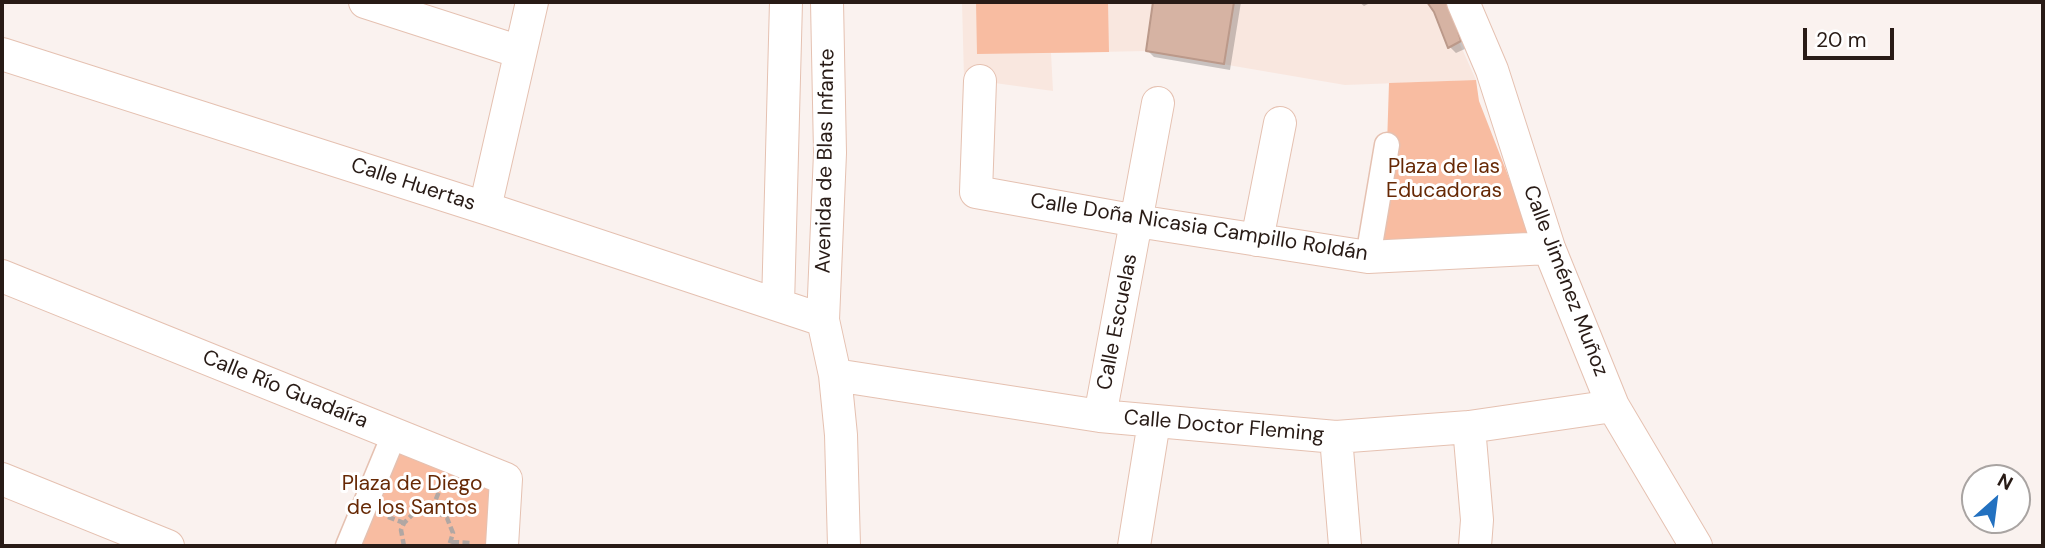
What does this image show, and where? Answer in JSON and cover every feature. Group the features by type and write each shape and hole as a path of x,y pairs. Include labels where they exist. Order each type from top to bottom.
{"street":[{"path":"365,2 520,52"},
{"path":"485,208 532,2"},
{"name":"Avenida de Blas Infante","path":"778,305 786,2"},
{"name":"Avenida de Blas Infante","path":"827,2 830,153 823,320 835,375 841,435 845,546"},
{"name":"Calle Jiménez Muñoz","path":"1463,2 1492,70 1549,248 1614,406 1696,546"},
{"name":"Calle Huertas","path":"2,54 485,208 823,320"},
{"name":"Calle Doña Nicasia Campillo Roldán","path":"980,81 976,192 1137,221 1368,257 1549,248"},
{"name":"Calle Escuelas","path":"1100,416 1158,103"},
{"path":"1256,240 1280,123"},
{"path":"1368,257 1387,145"},
{"name":"Calle Río Guadaíra","path":"2,276 506,479 502,546"},
{"name":"Calle Doctor Fleming","path":"835,375 1100,416 1336,437 1469,427 1614,406"},
{"path":"1134,546 1154,422"},
{"path":"1469,427 1477,520 1475,546"},
{"path":"348,546 394,435"},
{"path":"1336,437 1345,546"},
{"path":"2,479 168,546"}],"path":[{"path":"404,546 401,530 404,523 416,511 424,509 440,512 447,517 453,533 449,546"}],"shaded area":[{"path":"962,2 1441,2 1476,80 1345,85 1146,51 1051,53 1053,91 980,81 964,78"}],"green space":[{"path":"976,2 1108,2 1109,52 977,54"},
{"name":"Plaza de las Educadoras","path":"1476,80 1479,101 1532,237 1378,241 1387,145 1389,83"},
{"name":"Plaza de Diego de los Santos","path":"383,430 506,479 502,546 335,546"}],"building":[{"path":"1153,2 1234,2 1224,64 1146,51"},
{"path":"1427,2 1449,2 1461,41 1448,48 1434,12"}]}
